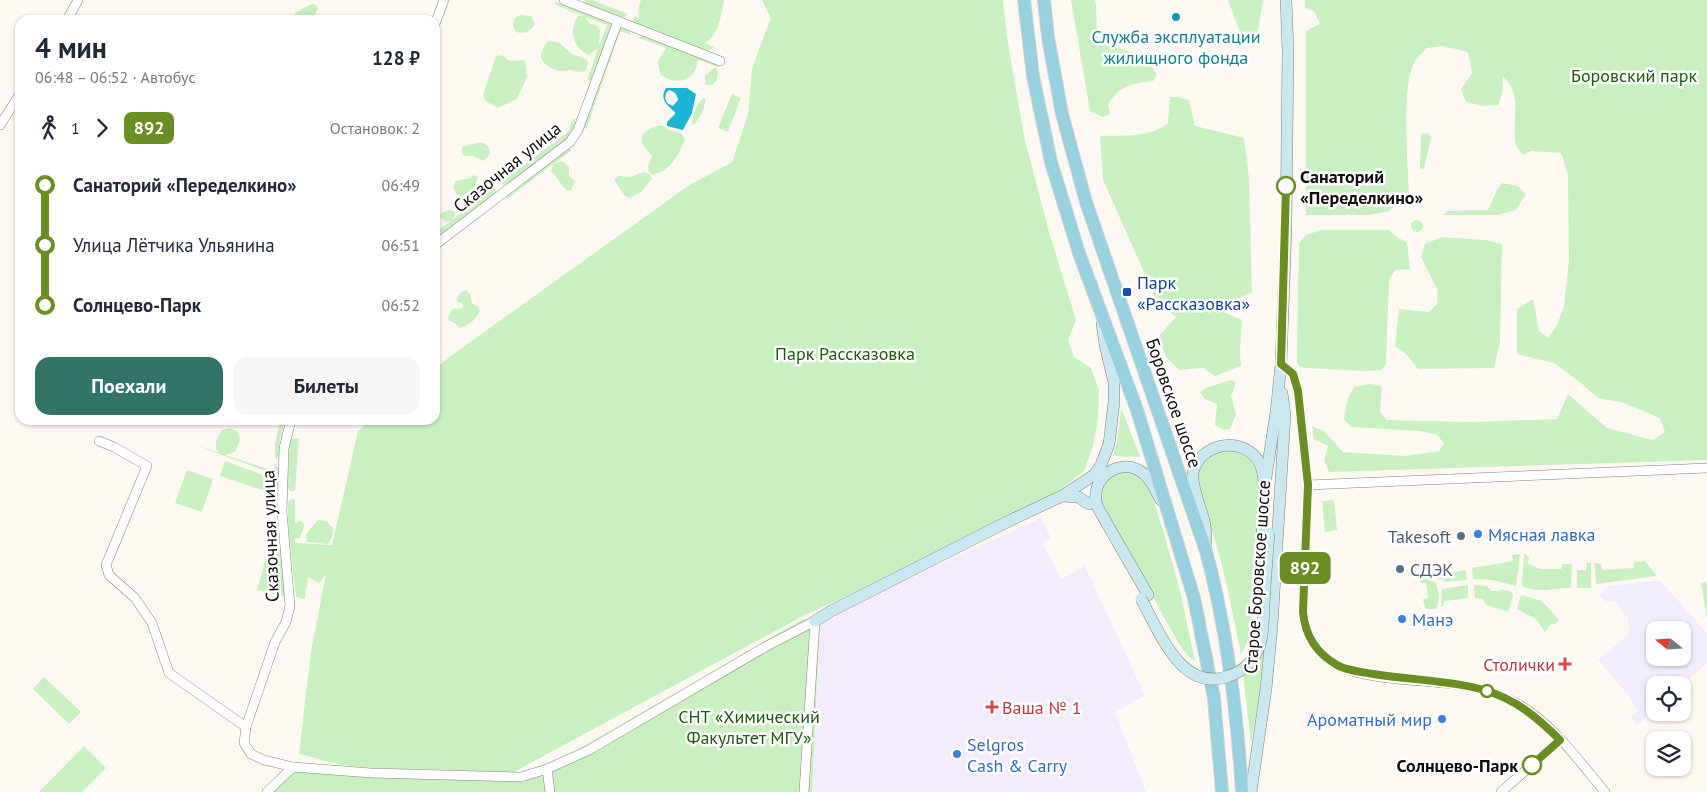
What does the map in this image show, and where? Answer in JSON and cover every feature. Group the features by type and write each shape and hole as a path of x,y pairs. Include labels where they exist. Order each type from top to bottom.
{"main road":[{"name":"Боровское шоссе","path":"1024,0 1033,76 1048,152 1073,235 1137,410 1194,598 1204,644 1216,719 1222,792"},
{"name":"Боровское шоссе","path":"1044,0 1049,47 1062,114 1086,202 1206,551 1225,638 1233,688 1242,792"}],"street":[{"path":"69,15 78,0"},
{"path":"438,15 444,0"},
{"path":"564,0 720,61"},
{"path":"1264,490 1281,364 1286,220 1288,61 1286,0"},
{"name":"Сказочная улица","path":"440,241 570,142 578,130 618,21"},
{"path":"0,125 15,102"},
{"path":"1101,312 1105,345 1114,382 1114,402 1109,444 1088,492 1089,504 1144,597 1177,648 1187,662 1199,669 1211,672 1235,666 1246,657 1253,642 1282,392"},
{"path":"1281,364 1293,374 1298,391 1308,485 1303,612 1304,624 1312,641 1322,654 1337,665 1396,678 1466,686 1487,691 1523,707 1538,718 1560,740 1605,792"},
{"name":"Старое Боровское шоссе","path":"1251,792 1266,688 1272,625 1285,415 1281,364"},
{"name":"Сказочная улица","path":"246,726 275,642 286,622 290,606 282,525 283,462 285,439 289,425"},
{"path":"99,441 114,447 147,466 106,566 109,575 135,598 152,623 169,673 246,726 244,743 250,754 264,760 293,767 371,773 522,777 547,769 589,750 831,611 1062,496 1094,475"},
{"path":"1206,551 1205,523 1193,477 1194,469 1203,455 1214,448 1226,444 1248,451 1260,465 1264,490 1265,533"},
{"path":"1144,597 1098,508 1095,493 1100,480 1108,472 1120,468 1133,468 1147,476 1168,510"},
{"path":"1308,485 1707,468"},
{"path":"1062,496 1078,497 1089,504"},
{"path":"804,792 815,621"},
{"path":"1501,792 1560,740"},
{"path":"267,792 293,767"},
{"path":"547,769 550,792"}],"shaded area":[{"path":"1041,518 1051,538 1043,544 1061,579 1085,566 1145,696 1115,712 1146,792 812,792 820,620"},
{"path":"1660,580 1707,634 1707,663 1691,677 1646,676 1646,717 1637,725 1630,717 1637,711 1629,696 1598,660 1628,635 1628,618 1615,602 1605,601 1599,595 1610,586"}],"green space":[{"path":"584,0 592,0 628,14 622,17 586,4"},
{"path":"641,0 724,0 716,30 705,43 714,47 706,51 633,22 634,16 639,18 638,10"},
{"name":"Парк Рассказовка","path":"762,0 1003,0 1007,37 1024,136 1049,232 1076,320 1068,340 1074,357 1091,368 1099,390 1098,419 1093,446 1084,471 1057,492 936,555 803,616 514,772 372,768 342,765 299,754 311,651 326,574 319,583 308,577 305,599 296,597 288,524 288,502 291,499 295,499 295,524 299,521 303,522 304,527 299,539 295,538 295,543 332,545 358,431 365,425 440,425 440,365 688,186 732,162 748,114 752,69 771,19"},
{"path":"1071,0 1095,0 1099,43 1138,55 1157,74 1153,81 1127,86 1122,89 1108,104 1110,114 1103,117 1090,111"},
{"path":"1228,0 1263,0 1257,37 1242,38"},
{"name":"Боровский парк","path":"1305,0 1707,0 1707,460 1329,472 1324,460 1328,446 1314,439 1312,426 1324,431 1343,452 1405,456 1439,451 1444,443 1437,435 1420,431 1351,427 1344,419 1348,398 1354,387 1370,384 1382,386 1380,411 1386,420 1471,422 1557,419 1568,394 1607,428 1653,440 1665,432 1660,418 1624,403 1598,398 1554,363 1517,354 1517,309 1533,299 1539,331 1548,338 1557,325 1564,306 1569,260 1568,175 1561,153 1531,151 1523,155 1518,148 1515,143 1514,133 1515,99 1513,91 1503,77 1502,94 1498,105 1483,106 1466,102 1461,89 1472,73 1468,52 1442,46 1427,48 1414,63 1410,74 1406,107 1409,195 1399,199 1390,211 1369,215 1306,215 1306,31 1320,24 1314,11 1305,8"},
{"path":"557,2 611,23 611,28 591,80 587,81 598,48 589,55 584,52 576,43 573,33 573,27 578,16 584,16 554,4","holes":["585,17 607,25 599,45 600,30 596,25 590,24"]},
{"path":"311,4 316,5 318,9 315,15 295,15 295,13"},
{"path":"521,15 531,16 535,24 527,32 522,33 516,32 513,26 515,18"},
{"path":"620,28 629,30 631,35 620,31 586,130 584,127"},
{"path":"642,36 719,65 718,67 698,60 693,73 684,80 679,81 666,78 660,74 658,61 666,48 639,38"},
{"path":"548,41 558,42 572,54 586,59 588,62 586,71 559,71 545,64 541,58 541,53"},
{"path":"502,55 509,61 525,61 527,77 517,99 498,108 485,101 483,95 496,56"},
{"path":"715,67 718,72 717,80 712,85 705,85 705,76"},
{"path":"732,94 741,98 728,132 718,128"},
{"path":"1170,97 1189,100 1195,126 1244,138 1249,177 1252,293 1214,306 1242,320 1241,366 1215,376 1203,368 1179,370 1166,357 1159,336 1176,317 1157,301 1103,180 1100,136 1135,135 1161,128 1168,123"},
{"path":"704,98 706,100 702,113 695,124 692,125 695,110"},
{"path":"573,118 576,124 570,136 507,185 505,186 500,183 568,132"},
{"path":"662,125 667,129 681,133 685,139 672,163 664,171 652,175 648,168 652,156 644,147 642,138 643,134 649,129"},
{"path":"1428,133 1431,138 1424,169 1420,168 1421,134"},
{"path":"480,142 487,145 490,149 490,154 484,161 462,154 462,147"},
{"path":"569,148 572,150 506,200 508,195"},
{"path":"562,161 569,167 569,175 575,182 571,190 565,189 551,172 553,164"},
{"path":"643,172 649,174 652,179 641,192 630,198 625,196 614,180 618,176 630,177"},
{"path":"472,175 478,177 473,189 463,197 457,195 453,187 456,181 471,178"},
{"path":"1502,183 1518,186 1526,194 1516,210 1498,215 1444,215 1447,211 1488,210"},
{"path":"495,187 494,195 440,236 440,229"},
{"path":"449,210 455,212 455,215 452,220 446,222 440,215"},
{"path":"1415,220 1419,220 1423,226 1419,232 1415,232 1411,228 1411,224"},
{"path":"1321,230 1389,230 1398,238 1407,242 1410,269 1395,270 1389,280 1386,364 1382,370 1305,368 1299,366 1297,362 1299,243 1306,235"},
{"path":"1442,237 1485,240 1502,244 1500,342 1494,368 1418,369 1406,354 1395,346 1399,309 1429,312 1437,304 1438,291 1421,257 1425,244"},
{"path":"466,290 470,294 472,303 480,311 471,322 459,328 455,323 449,321 448,318 452,309 462,308 462,303 457,302 458,296"},
{"path":"1230,380 1236,382 1231,396 1236,414 1230,429 1224,430 1215,425 1217,404 1205,399 1200,392"},
{"path":"1121,410 1140,457 1113,456 1117,442"},
{"path":"279,425 284,425 279,445 279,457 276,459 275,444"},
{"path":"230,428 238,432 240,440 235,452 225,455 274,471 275,463 278,472 274,474 192,444 220,453 216,449 216,441 222,430"},
{"path":"299,438 295,491 290,491 287,487 290,442 292,439"},
{"path":"1218,451 1240,453 1245,456 1254,465 1260,480 1249,636 1241,654 1222,566 1200,497 1198,481 1198,474 1203,463"},
{"path":"225,461 276,480 278,483 277,495 220,476"},
{"path":"187,470 213,479 202,512 175,503"},
{"path":"1117,471 1138,473 1149,486 1180,591 1195,661 1188,656 1179,644 1102,505 1101,494 1103,485"},
{"path":"1334,500 1337,530 1325,532 1322,501"},
{"path":"318,520 326,521 333,528 332,537 328,544 307,542 306,534"},
{"path":"269,546 282,550 285,595 283,596 257,590"},
{"path":"1524,553 1530,558 1527,563 1540,569 1562,569 1562,564 1572,564 1571,588 1534,590 1522,586"},
{"path":"1520,554 1516,586 1492,580 1473,579 1472,568 1513,561 1512,555"},
{"path":"1645,561 1657,576 1596,584 1595,563 1601,564 1602,570 1634,568 1634,562"},
{"path":"1587,563 1591,563 1591,588 1577,588 1577,570 1586,570"},
{"path":"1435,568 1437,575 1466,570 1467,580 1444,582 1443,579 1439,579 1424,569"},
{"path":"1419,574 1428,577 1436,583 1439,595 1437,609 1425,608 1423,599 1428,598 1426,583 1420,583"},
{"path":"1707,582 1707,620 1701,583"},
{"path":"1468,585 1468,598 1445,601 1441,607 1442,589"},
{"path":"1474,585 1487,586 1491,591 1500,591 1501,589 1512,592 1513,596 1508,612 1486,605 1483,599 1475,598"},
{"path":"1521,595 1542,601 1559,620 1555,624 1551,624 1545,632 1536,619 1517,609"},
{"name":"СНТ «Химический Факультет МГУ»","path":"803,619 820,620 812,792 274,792 295,771 527,779"},
{"path":"1266,635 1259,699 1251,743 1243,674"},
{"path":"44,677 81,712 69,724 33,689"},
{"path":"84,746 106,768 82,792 39,792"}],"water":[{"path":"666,88 687,88 696,94 692,113 683,130 667,126 667,122 675,112 665,102 664,92","holes":["669,90 674,92 678,100 673,106 667,103 665,98"]}],"bus line":[{"name":"892","path":"1286,186 1281,364 1293,374 1296,382 1308,485 1303,612 1307,632 1322,654 1343,668 1396,678 1466,686 1494,693 1523,707 1538,718 1560,740 1532,765"}],"place":[{"name":"Служба эксплуатации жилищного фонда","path":"1176,17"},
{"name":"Санаторий «Переделкино»","path":"1286,186"},
{"name":"Парк «Рассказовка»","path":"1127,292"},
{"name":"Мясная лавка","path":"1478,534"},
{"name":"Takesoft","path":"1461,536"},
{"name":"СДЭК","path":"1400,569"},
{"name":"Манэ","path":"1402,619"},
{"name":"Столички","path":"1565,664"},
{"name":"Ваша № 1","path":"992,707"},
{"name":"Ароматный мир","path":"1442,719"},
{"name":"Selgros Cash & Carry","path":"957,754"},
{"name":"Солнцево-Парк","path":"1532,765"}]}
